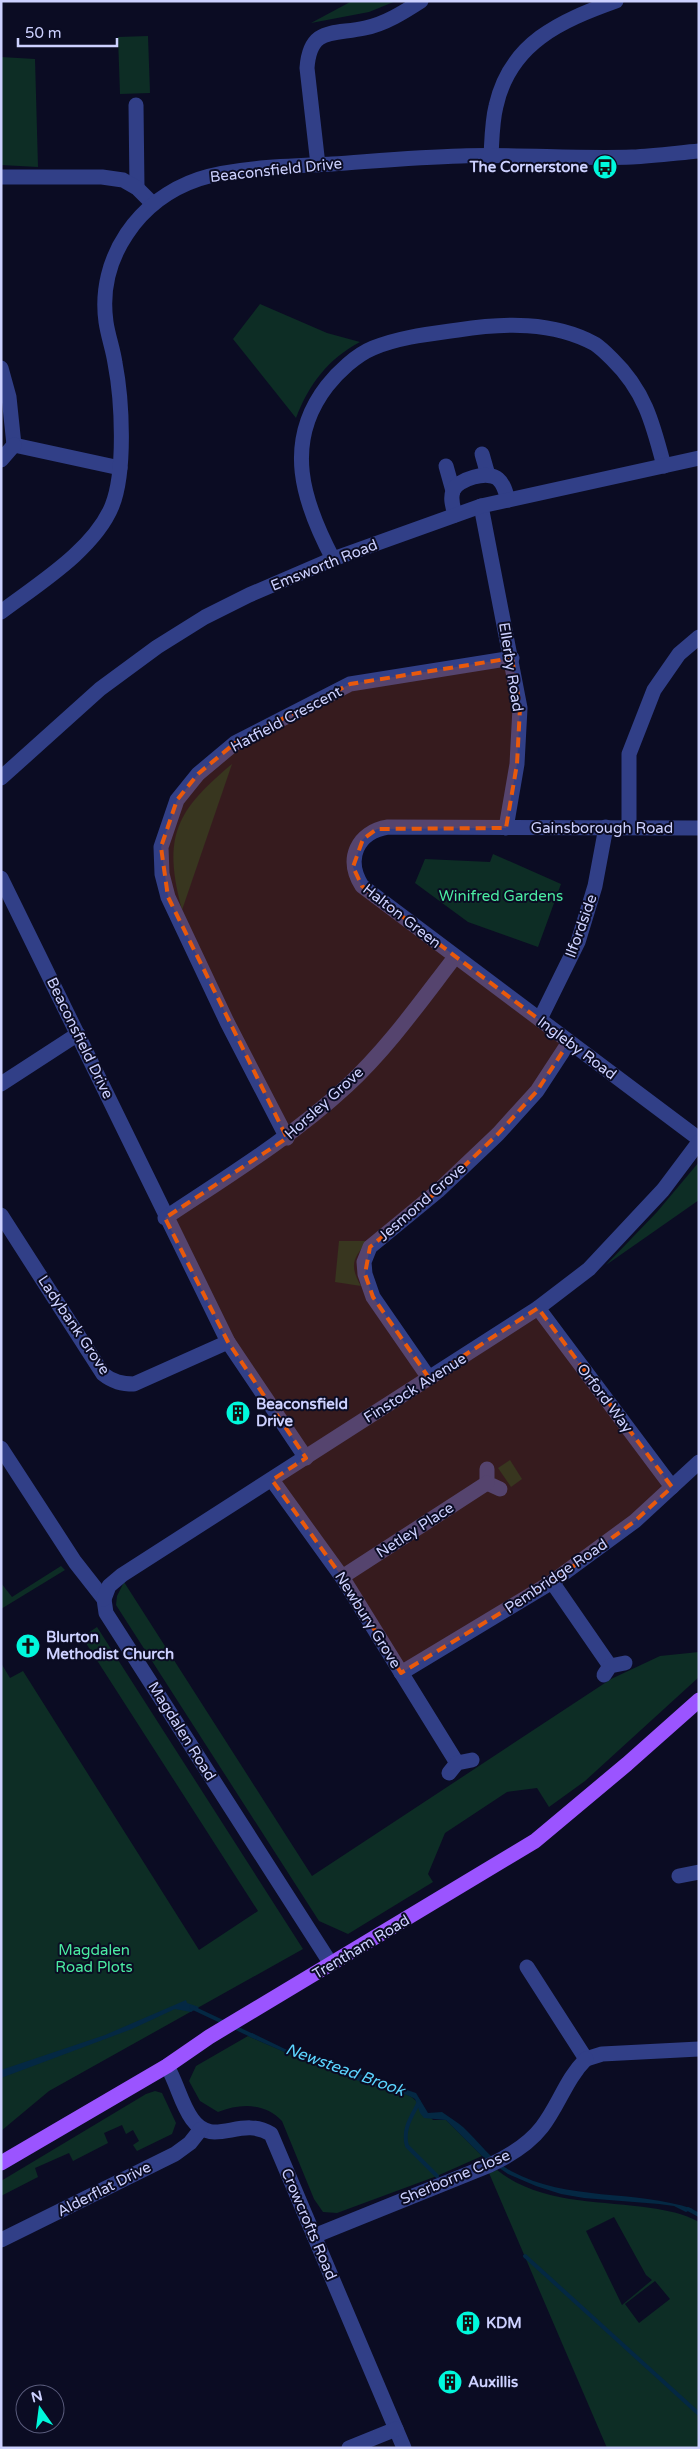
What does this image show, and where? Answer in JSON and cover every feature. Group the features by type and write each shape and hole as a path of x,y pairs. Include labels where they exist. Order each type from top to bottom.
{"main road":[{"name":"Trentham Road","path":"1,2163 167,2066 210,2037 535,1841 699,1700"}],"street":[{"path":"318,164 307,68 308,54 315,42 325,34 366,28 384,22 421,1"},
{"path":"490,156 495,107 505,77 515,62 529,45 547,32 572,17 616,1"},
{"path":"136,105 137,188"},
{"name":"Beaconsfield Drive","path":"1,612 63,566 103,523 112,505 120,468 120,403 116,363 106,323 106,291 111,265 120,242 136,220 153,204 179,186 202,178 258,169 318,164 490,156 633,157 699,151"},
{"path":"1,177 102,177 123,180 137,188 153,204"},
{"path":"333,559 317,529 302,480 300,450 303,433 309,415 321,393 335,375 371,349 397,340 488,325 529,325 573,335 596,344 622,368 648,409 664,466"},
{"path":"1,368 8,397 14,445 1,460"},
{"path":"14,445 120,468"},
{"path":"482,454 488,475"},
{"name":"Emsworth Road","path":"1,778 100,689 157,647 205,617 249,595 333,559 481,506 699,458"},
{"path":"446,466 453,491 451,502 455,515"},
{"path":"453,491 459,483 488,475 497,477 503,484 508,500"},
{"name":"Ellerby Road","path":"481,506 512,658 520,708 517,764 506,828"},
{"path":"629,827 630,754 654,690 679,654 699,637"},
{"name":"Hatfield Crescent","path":"287,1138 223,1013 168,897 162,874 161,847 176,800 198,774 235,743 350,684 512,658"},
{"name":"Ilfordside","path":"540,1019 578,942 595,886 606,827"},
{"name":"Gainsborough Road","path":"506,828 699,828"},
{"name":"Halton Green","path":"455,957 362,886 353,867 354,857 363,839 377,829 506,828"},
{"name":"Beaconsfield Drive","path":"1,878 78,1034 165,1218 228,1342 306,1458"},
{"name":"Horsley Grove","path":"165,1218 287,1138 348,1085 400,1028 455,957"},
{"name":"Ingleby Road","path":"455,957 540,1019 699,1141"},
{"path":"1,1084 78,1034"},
{"name":"Jesmond Grove","path":"429,1378 373,1297 365,1274 364,1262 370,1247 438,1191 498,1134 538,1090 569,1042"},
{"name":"Finstock Avenue","path":"104,1599 110,1586 122,1574 429,1378 453,1365 538,1308 589,1269 664,1190 699,1141"},
{"name":"Ladybank Grove","path":"1,1215 103,1374 111,1380 122,1384 134,1384 228,1342"},
{"name":"Orford Way","path":"538,1308 672,1487"},
{"name":"Magdalen Road","path":"1,1448 75,1562 104,1599 106,1613 331,1964"},
{"name":"Pembridge Road","path":"401,1673 552,1582 635,1521 699,1462"},
{"name":"Newbury Grove","path":"272,1480 342,1577 459,1765"},
{"name":"Netley Place","path":"342,1577 491,1481"},
{"path":"552,1582 613,1668"},
{"path":"679,1876 699,1872"},
{"path":"527,1967 586,2059 602,2054 699,2049"},
{"name":"Sherborne Close","path":"314,2236 497,2162 515,2152 543,2126 570,2078 586,2059"},
{"path":"167,2066 191,2118 201,2129"},
{"name":"Crowcrofts Road","path":"201,2129 223,2133 240,2127 252,2127 262,2129 271,2134 404,2448"},
{"name":"Alderflat Drive","path":"1,2240 175,2154 190,2143 201,2129"},
{"path":"349,2448 396,2429"}],"highlighted area":[{"path":"512,658 520,708 517,764 506,828 377,829 363,839 353,867 362,886 569,1042 537,1091 498,1134 438,1191 370,1247 365,1274 373,1297 429,1378 538,1308 672,1487 635,1521 552,1582 401,1673 342,1577 272,1480 306,1458 228,1342 165,1218 287,1138 168,897 161,847 168,820 177,800 198,774 235,743 350,684"}],"green space":[{"path":"352,1 396,1 369,12 311,23"},
{"path":"148,36 150,93 120,94 118,37"},
{"path":"1,57 35,59 38,167 1,165"},
{"path":"260,304 327,333 360,342 338,356 321,374 307,394 296,418 233,339"},
{"path":"232,764 182,910 176,884 174,863 174,844 178,827 186,811 198,796"},
{"name":"Winifred Gardens","path":"493,854 561,884 538,947 468,922 415,883 425,859 490,862"},
{"path":"699,1162 699,1200 606,1265 657,1212"},
{"path":"339,1241 368,1241 354,1262 357,1279 361,1286 335,1282"},
{"path":"510,1460 522,1479 511,1487 498,1468"},
{"path":"61,1566 65,1570 1,1609 1,1583 12,1597"},
{"path":"124,1582 312,1876 611,1679 660,1656 699,1652 699,1677 585,1781 549,1807 537,1788 507,1792 445,1833 428,1874 433,1882 348,1934 319,1921 116,1605 117,1596"},
{"name":"Magdalen Road Plots","path":"97,1627 303,1949 49,2091 1,2131 1,1663 10,1678 23,1671 199,1950 258,1911 82,1637"},
{"path":"248,2036 374,2086 410,2096 433,2120 446,2120 482,2156 437,2176 337,2213 323,2212 314,2199 282,2121 268,2111 252,2106 235,2107 218,2112 200,2101 189,2081 196,2066"},
{"path":"155,2091 162,2093 176,2123 172,2134 137,2151 133,2145 139,2141 133,2130 126,2134 122,2125 104,2133 108,2143 73,2161 69,2153 35,2168 38,2177 1,2196 1,2181 146,2094"},
{"path":"497,2170 532,2190 551,2195 591,2202 664,2210 682,2214 699,2222 699,2448 607,2448 489,2173","holes":["614,2217 646,2275 652,2280 622,2305 586,2231","655,2281 670,2299 639,2323 625,2304"]}],"water":[{"path":"186,2000 187,2003 199,2007 191,2012 175,2009 132,2029 1,2078 1,2070 105,2035"},
{"path":"252,2033 285,2049 416,2093 428,2113 442,2112 463,2127 504,2167 533,2181 578,2191 671,2203 693,2209 686,2212 674,2206 584,2198 561,2194 536,2186 508,2174 482,2156 446,2120 424,2118 415,2099 410,2096 355,2080 309,2062 248,2036"}],"waterway":[{"name":"Newstead Brook","path":"191,2007 225,2023"},
{"name":"Newstead Brook","path":"234,2027 255,2037"},
{"path":"419,2102 407,2128 407,2146 437,2176"},
{"name":"Newstead Brook","path":"688,2209 699,2215"},
{"path":"525,2256 699,2414"}],"place":[{"name":"The Cornerstone","path":"605,167"},
{"name":"Beaconsfield Drive","path":"238,1413"},
{"name":"Blurton Methodist Church","path":"28,1646"},
{"name":"KDM","path":"468,2323"},
{"name":"Auxillis","path":"450,2382"}]}
